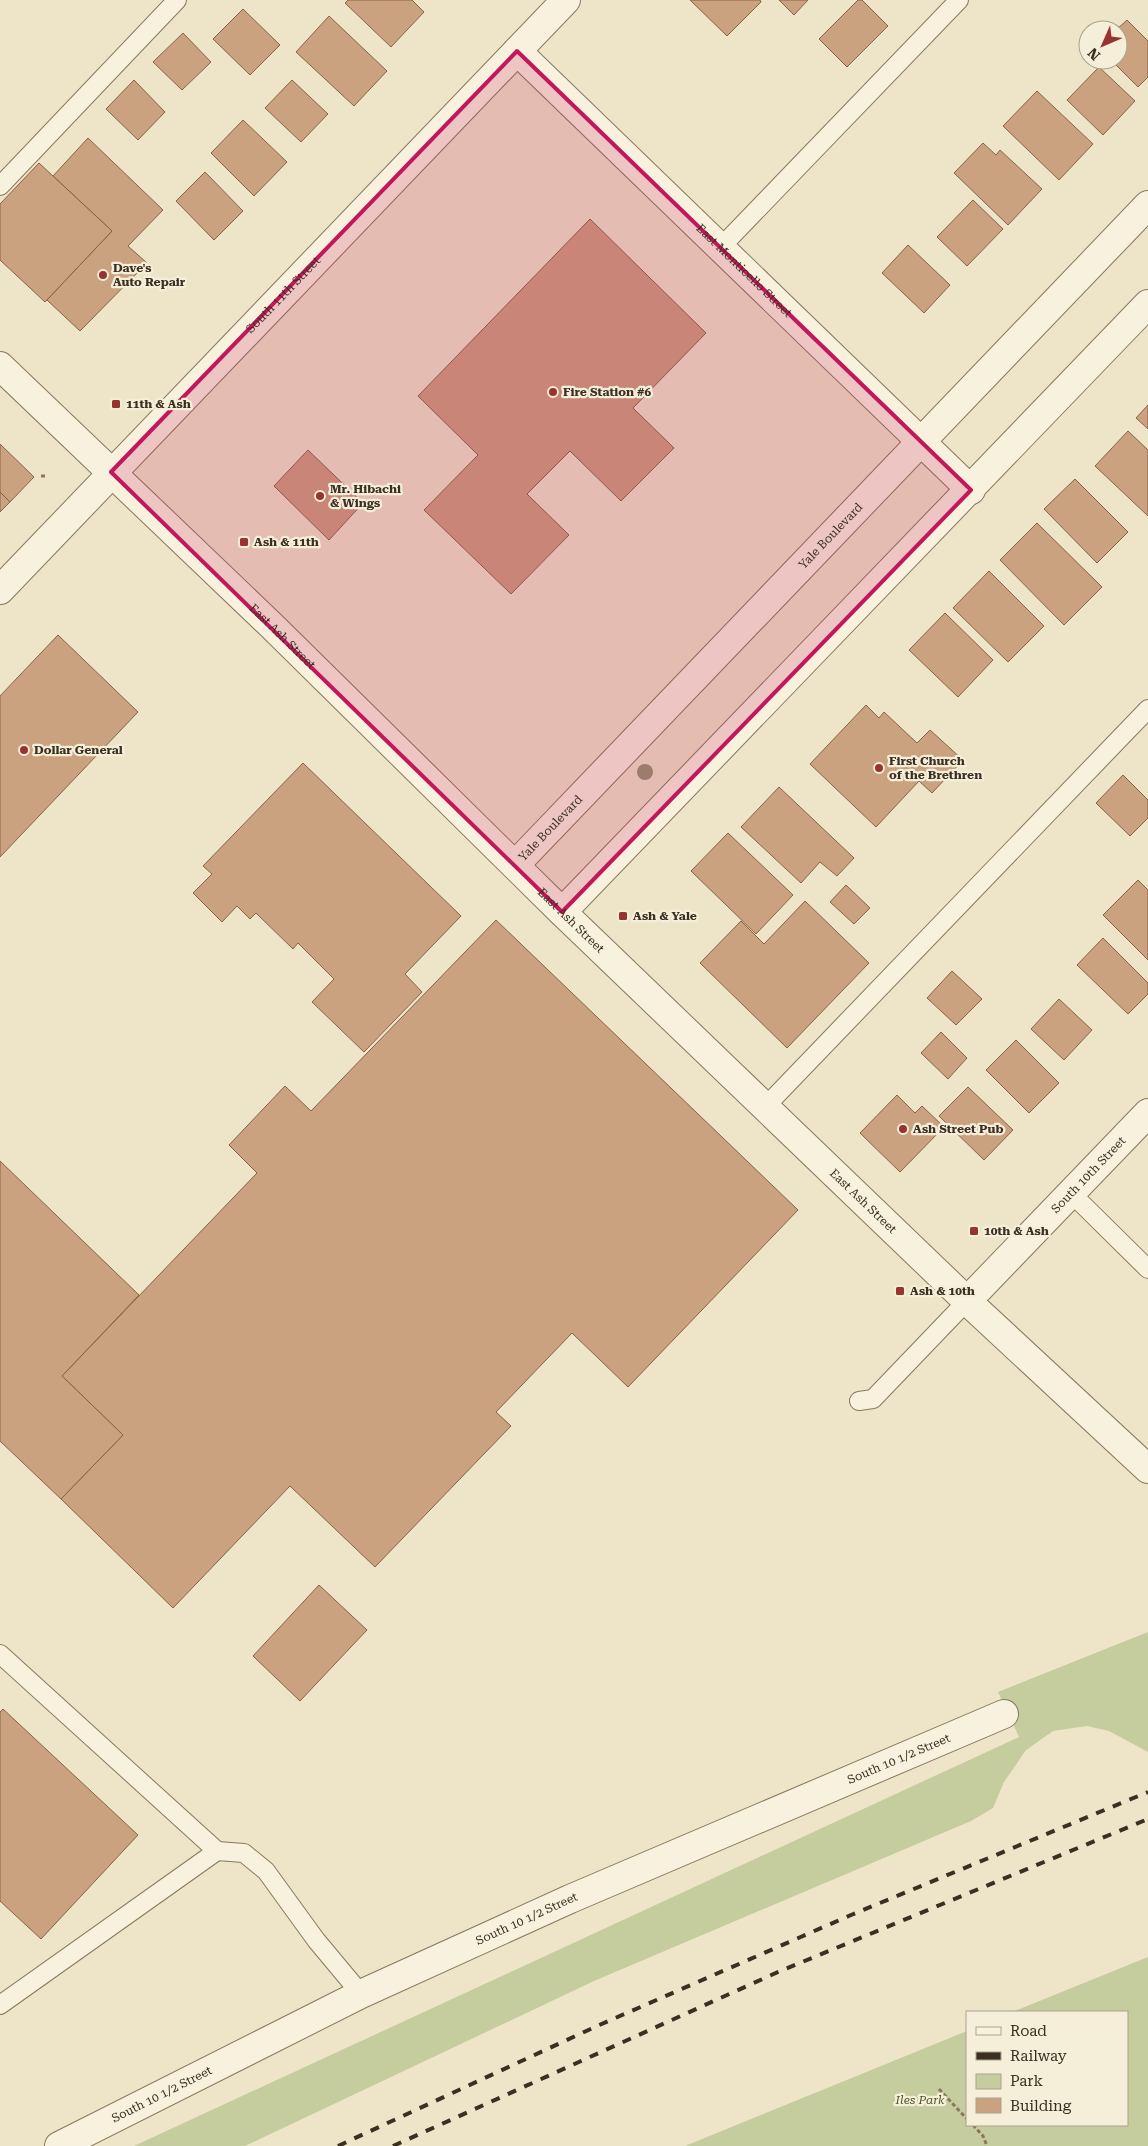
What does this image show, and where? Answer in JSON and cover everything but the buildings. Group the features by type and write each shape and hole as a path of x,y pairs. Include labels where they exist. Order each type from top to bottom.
{"street":[{"name":"South 11th Street","path":"0,590 111,472 566,0"},
{"name":"East Monticello Street","path":"517,51 721,246 971,490"},
{"name":"Yale Boulevard","path":"515,865 921,440 1148,206"},
{"path":"562,912 971,490 1148,304"},
{"name":"East Ash Street","path":"0,366 271,625 562,912 967,1301 1148,1469"},
{"name":"South 10th Street","path":"967,1301 1148,1113"},
{"name":"South 10 1/2 Street","path":"59,2146 361,1994 570,1899 1004,1714"}],"lane":[{"path":"0,186 178,0"},
{"path":"721,246 959,0"},
{"path":"765,1107 1148,709"},
{"path":"1071,1193 1148,1269"},
{"path":"859,1402 873,1399 967,1301"},
{"path":"0,1654 217,1851"},
{"path":"0,2005 217,1851 244,1852 266,1871 316,1940 361,1994"}],"path":[{"path":"41,476 46,476"},
{"path":"939,2089 966,2117"},
{"path":"974,2126 983,2136 987,2146"}],"highlighted area":[{"path":"517,51 971,490 562,912 111,472"}],"green space":[{"path":"1148,1632 1148,1752 1109,1731 1087,1726 1053,1731 1026,1750 1004,1782 993,1808 971,1821 594,1981 245,2146 134,2146 1019,1737 998,1692"},
{"name":"Iles Park","path":"1148,1957 1148,2146 685,2146 966,2031 966,2126 1128,2126 1128,2011 1014,2011"}],"railway":[{"path":"338,2146 597,2026 851,1915 1148,1792"},
{"path":"393,2146 778,1972 1148,1819"}],"place":[{"name":"Dave's Auto Repair","path":"103,275"},
{"name":"Fire Station #6","path":"553,392"},
{"name":"11th & Ash","path":"116,404"},
{"name":"Mr. Hibachi & Wings","path":"320,496"},
{"name":"Ash & 11th","path":"244,542"},
{"name":"Dollar General","path":"24,750"},
{"name":"First Church of the Brethren","path":"879,768"},
{"name":"Ash & Yale","path":"623,916"},
{"name":"Ash Street Pub","path":"903,1129"},
{"name":"10th & Ash","path":"974,1231"},
{"name":"Ash & 10th","path":"900,1291"}]}
